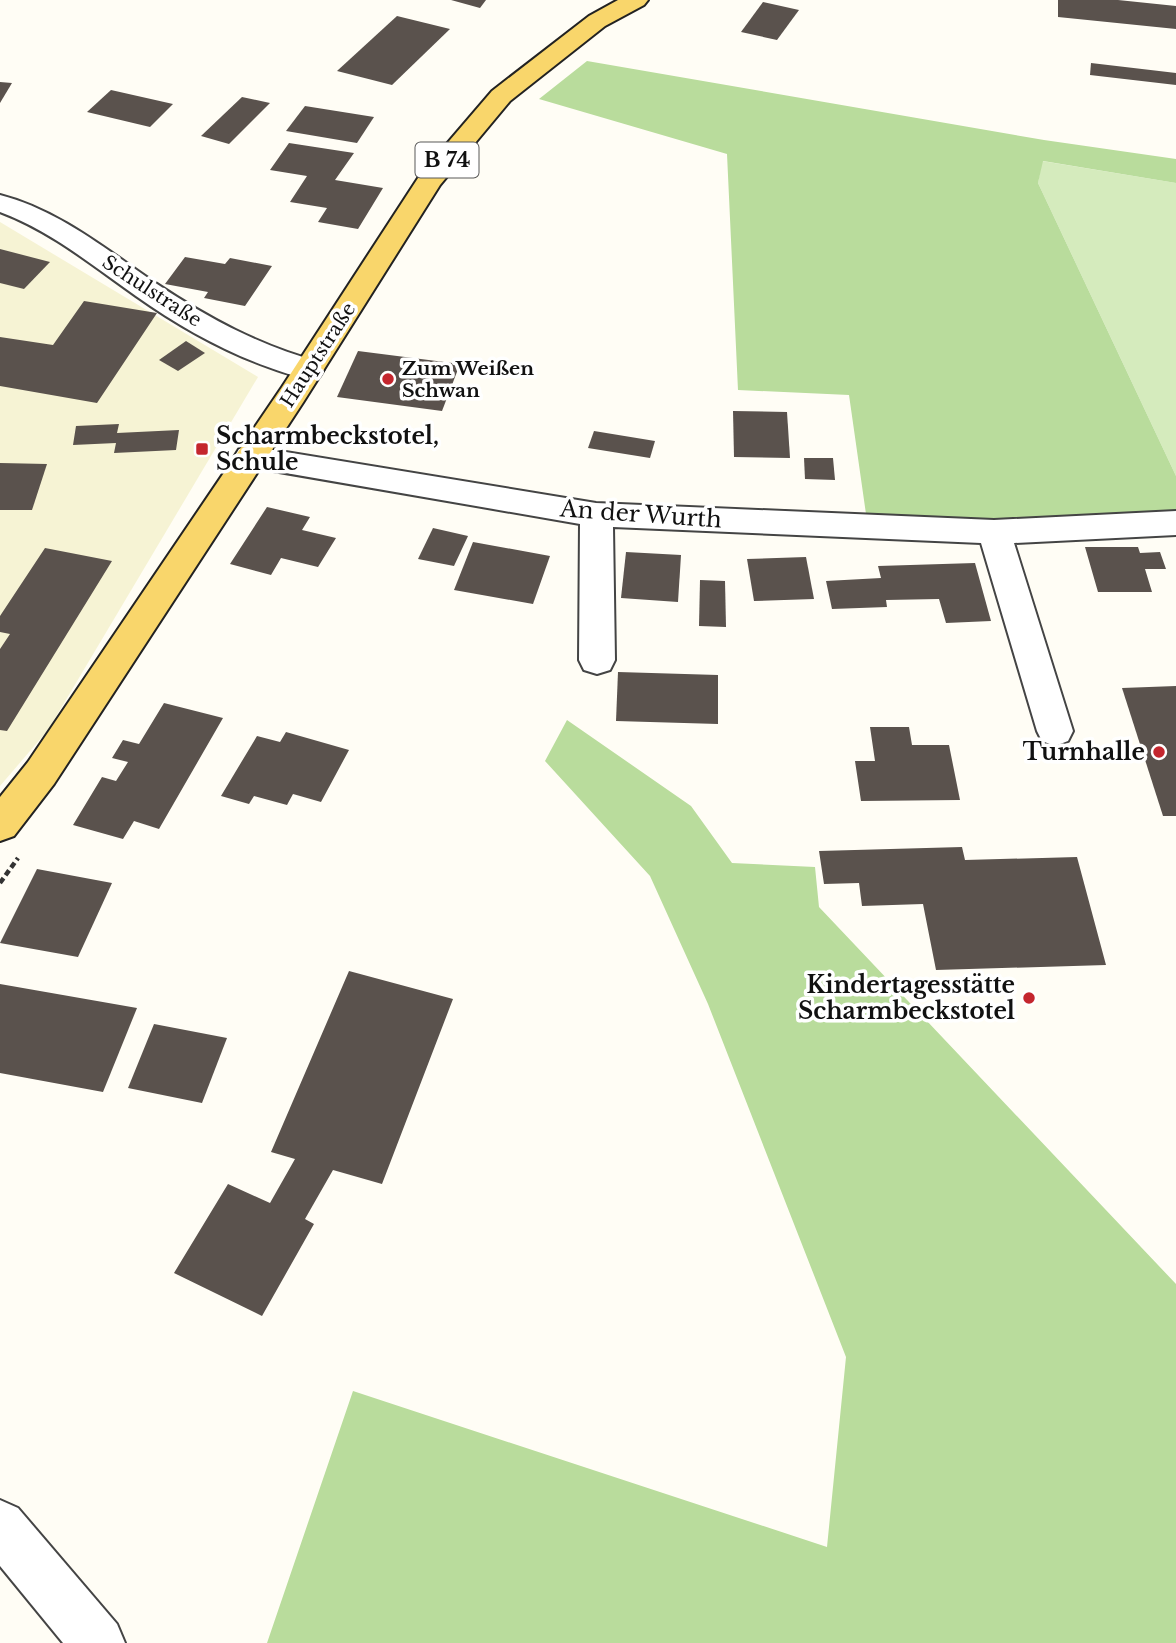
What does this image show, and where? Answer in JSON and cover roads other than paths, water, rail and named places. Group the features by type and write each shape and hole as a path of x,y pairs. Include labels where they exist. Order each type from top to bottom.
{"main road":[{"name":"Hauptstraße","path":"0,825 41,773 309,369 429,181 501,96 597,21 636,0"}],"street":[{"name":"Schulstraße","path":"0,202 24,210 66,231 194,320 282,363 309,369"},
{"name":"An der Wurth","path":"250,457 596,515 994,532 1176,523"},
{"path":"596,515 597,660"},
{"path":"994,532 1055,732"},
{"path":"0,1526 98,1643"}],"place":[{"name":"Zum Weißen Schwan","path":"388,379"},
{"name":"Scharmbeckstotel, Schule","path":"202,449"},
{"name":"Turnhalle","path":"1159,752"},
{"name":"Kindertagesstätte Scharmbeckstotel","path":"1029,998"}]}
